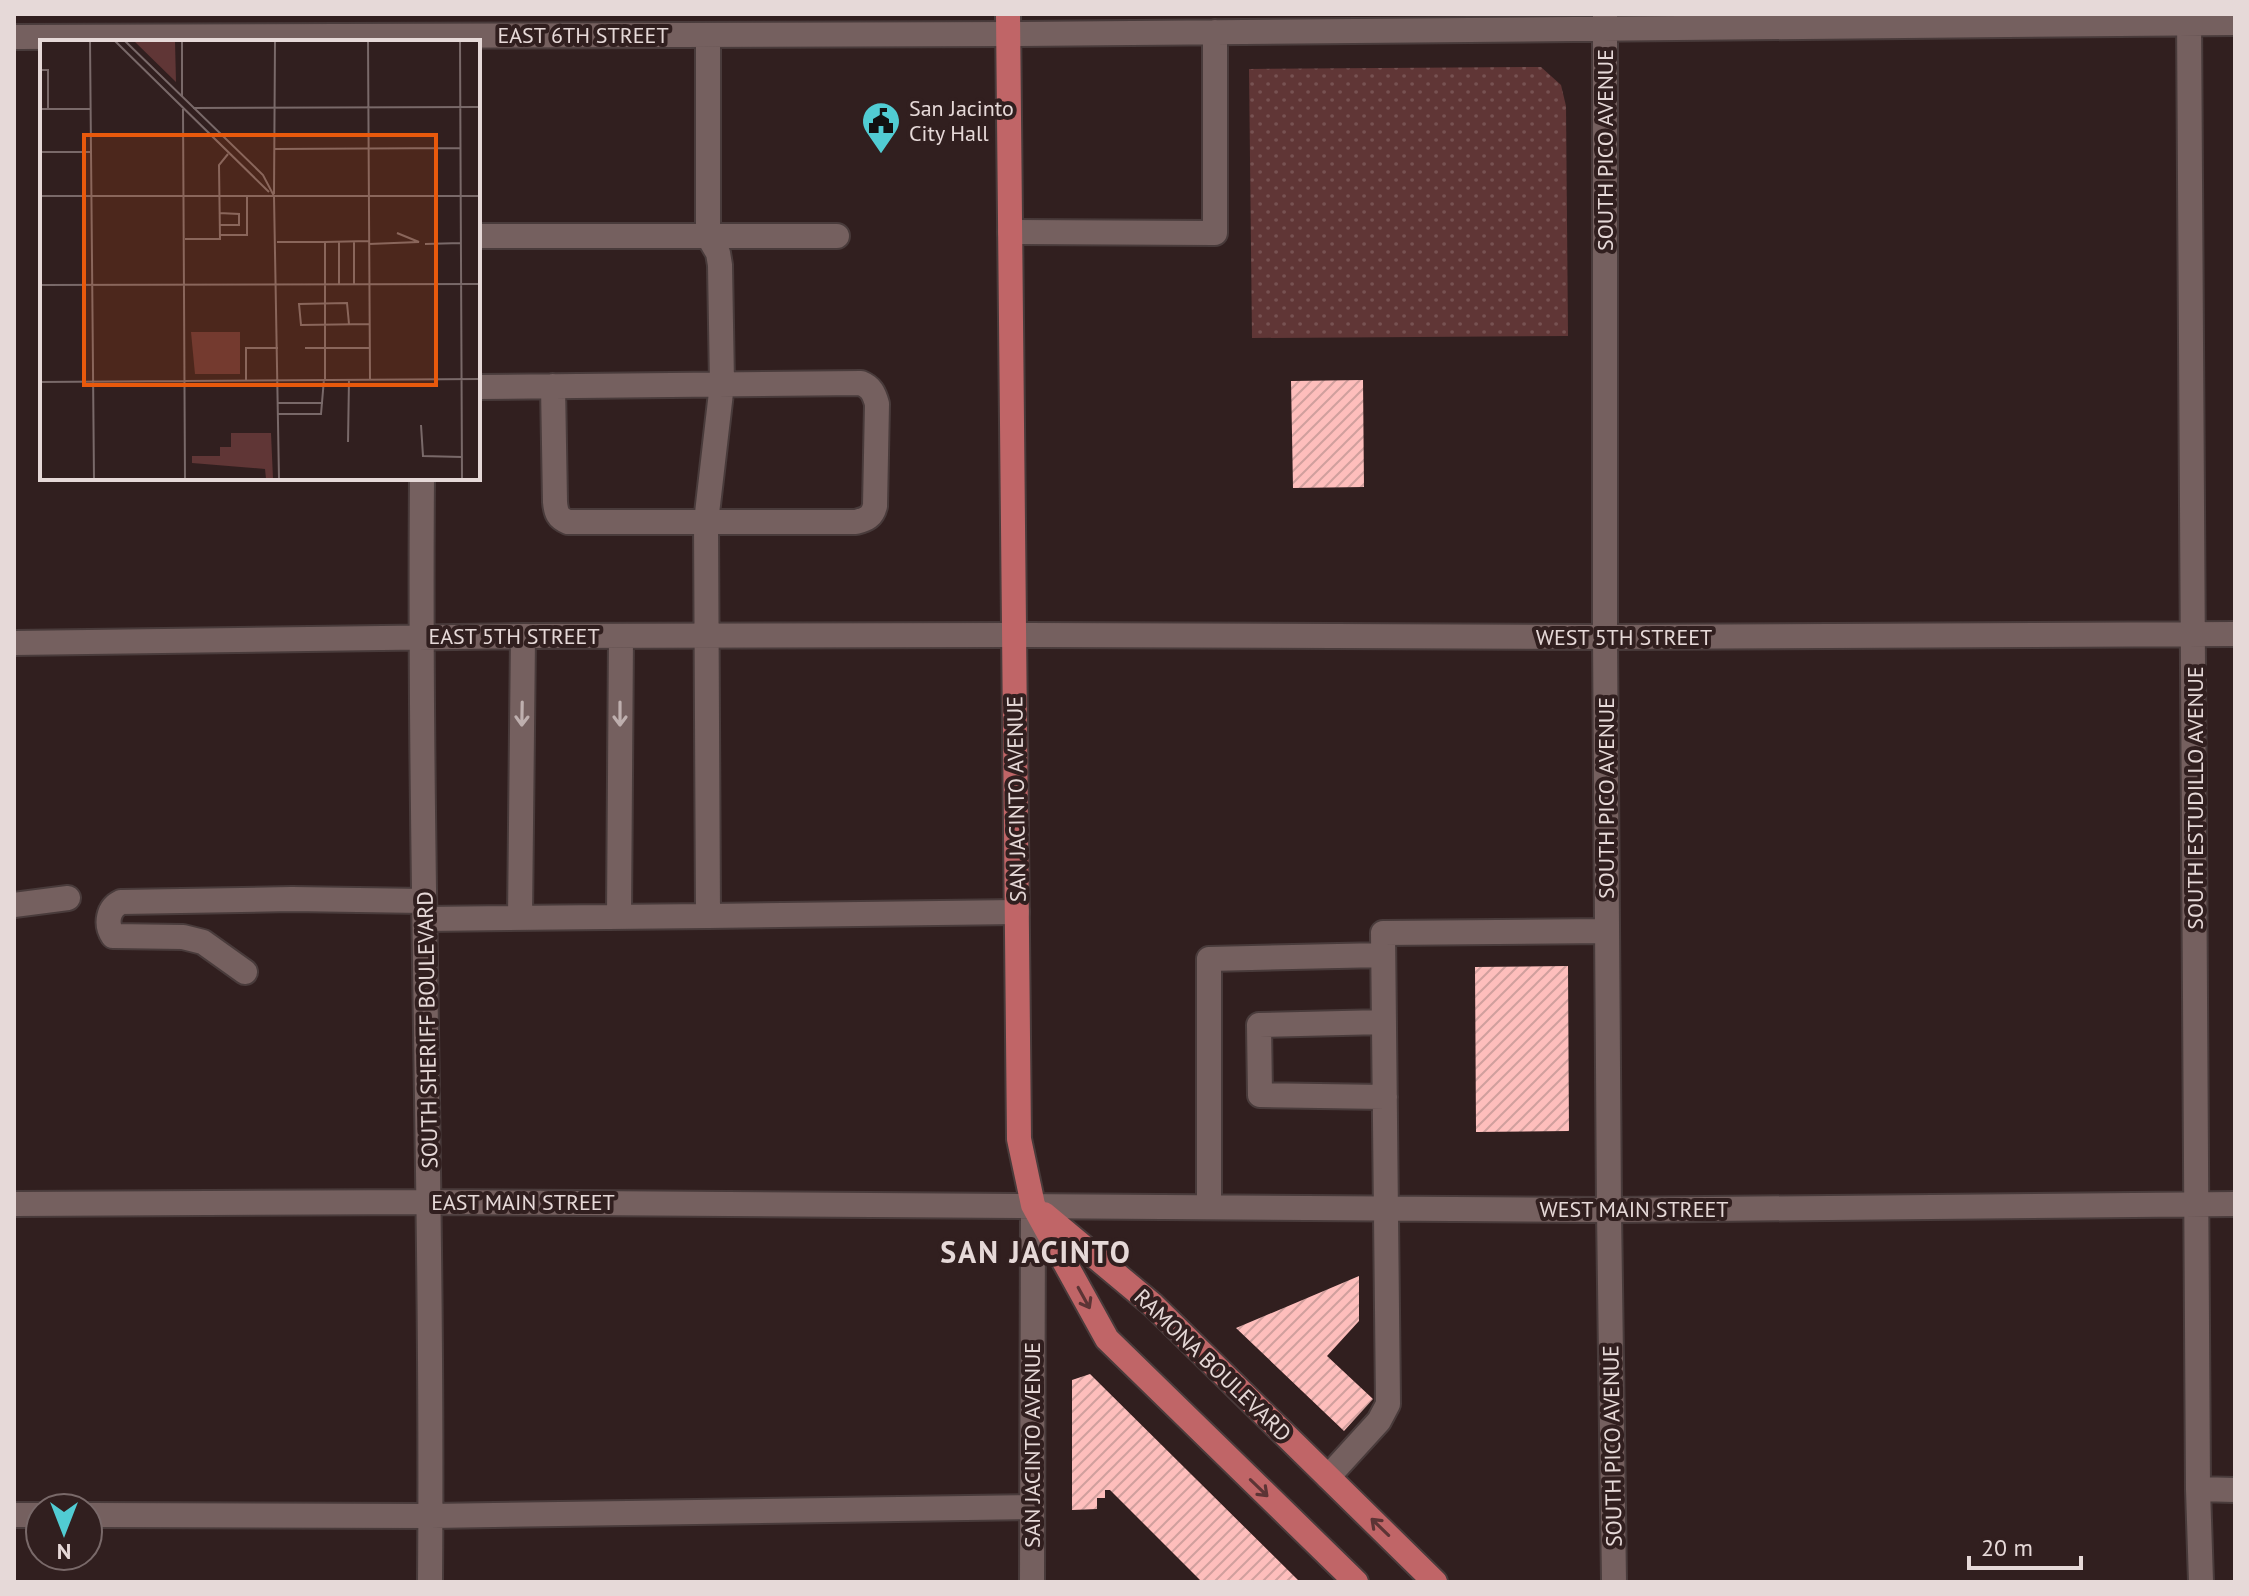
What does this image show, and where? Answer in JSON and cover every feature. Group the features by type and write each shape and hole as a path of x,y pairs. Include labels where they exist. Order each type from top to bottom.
{"main road":[{"name":"SAN JACINTO AVENUE","path":"1008,24 1019,1139 1033,1205"},
{"name":"RAMONA BOULEVARD","path":"1033,1205 1153,1305 1435,1582"},
{"path":"1033,1205 1107,1339 1356,1582"}],"street":[{"name":"EAST 6TH STREET","path":"14,37 418,39 556,25 715,28 1008,24 1215,32 1605,21 2189,19 2235,23"},
{"name":"SOUTH ESTUDILLO AVENUE","path":"2189,19 2201,1582"},
{"name":"SOUTH PICO AVENUE","path":"1605,21 1605,637 1614,1582"},
{"path":"708,916 706,522 722,384 720,265 718,253 708,236 715,28"},
{"path":"1010,232 1215,233 1215,32"},
{"path":"480,236 837,236"},
{"path":"480,387 553,386 722,384 861,383 874,393 877,404 873,514 856,522 568,522 556,512 553,386"},
{"name":"SOUTH SHERIFF BOULEVARD","path":"422,480 430,1582"},
{"name":"WEST 5TH STREET","path":"1014,635 1605,637 2235,634"},
{"name":"EAST 5TH STREET","path":"14,643 523,636 1014,635"},
{"path":"520,918 523,636"},
{"path":"619,917 621,636"},
{"path":"14,905 68,898"},
{"path":"245,972 203,942 183,937 113,936 109,929 109,914 113,906 121,902 292,899 520,918 1017,912"},
{"path":"1328,1477 1379,1421 1388,1404 1383,933 1607,931"},
{"path":"1209,1207 1209,959 1383,955"},
{"path":"1384,1022 1259,1025 1260,1095 1385,1097"},
{"name":"EAST MAIN STREET","path":"14,1204 429,1202 1033,1205"},
{"name":"WEST MAIN STREET","path":"1033,1205 1609,1210 2235,1204"},
{"name":"SAN JACINTO AVENUE","path":"1032,1582 1033,1205"},
{"path":"2198,1489 2235,1490"},
{"path":"104,1515 431,1516 1032,1507"}],"shaded area":[{"path":"1541,67 1561,85 1566,106 1568,336 1252,338 1249,69"}],"building":[{"path":"1363,380 1364,487 1293,488 1291,381"},
{"path":"1568,966 1569,1131 1476,1132 1475,967"},
{"path":"1359,1276 1359,1321 1327,1356 1373,1399 1344,1431 1236,1328"},
{"path":"1090,1374 1300,1582 1202,1582 1110,1490 1105,1490 1105,1498 1097,1498 1097,1509 1072,1510 1072,1380"}],"place":[{"name":"San Jacinto City Hall","path":"881,155"}],"district":[{"name":"SAN JACINTO","path":"1036,1253"}]}
